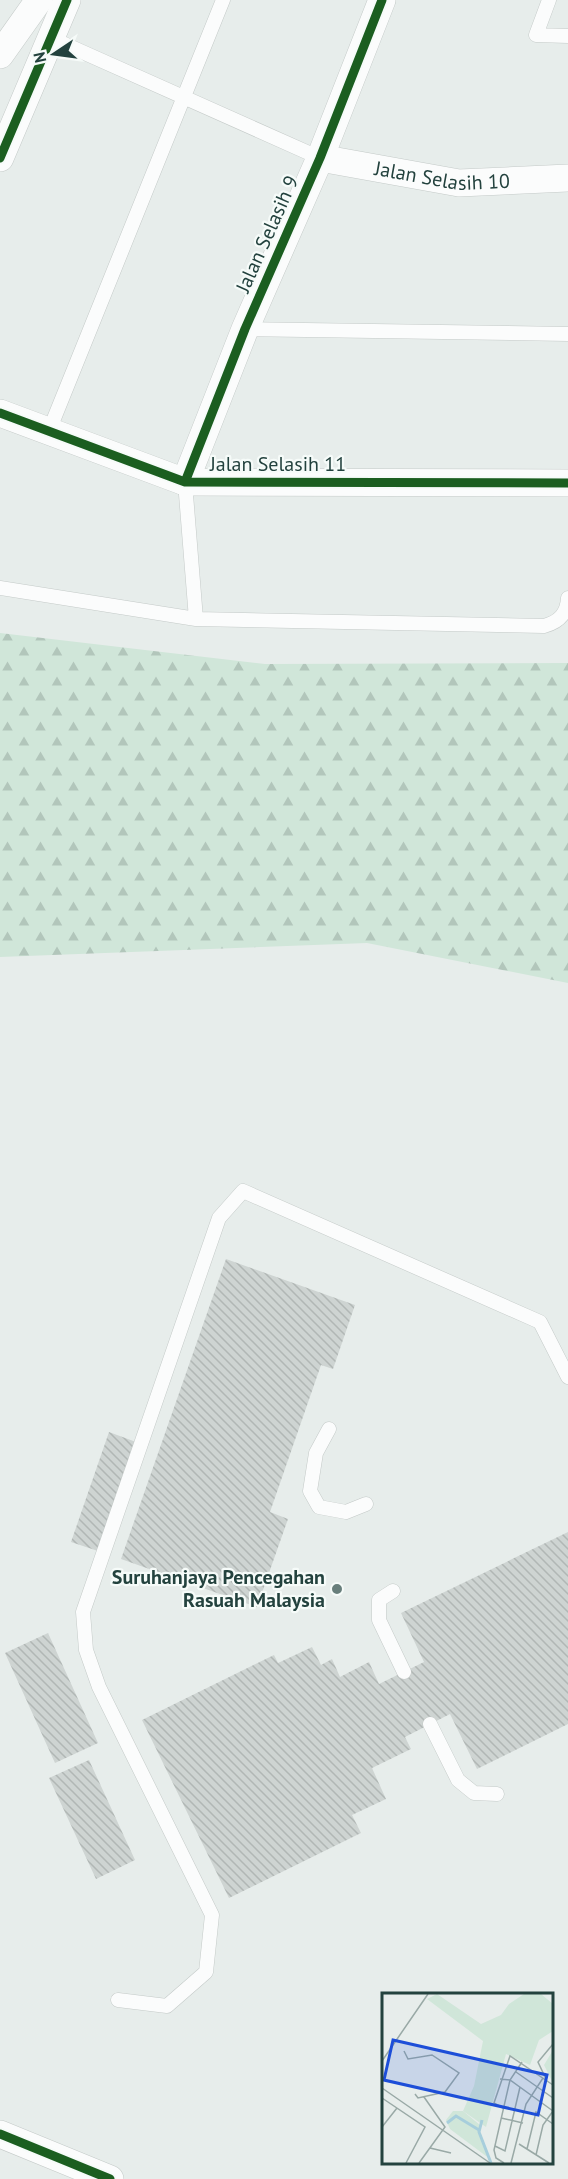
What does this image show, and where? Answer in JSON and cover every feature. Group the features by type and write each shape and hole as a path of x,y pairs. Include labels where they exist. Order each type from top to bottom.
{"street":[{"path":"0,55 39,0"},
{"path":"0,158 67,0"},
{"name":"Jalan Selasih 9","path":"185,482 245,329 320,158 382,0"},
{"name":"Jalan Selasih 10","path":"320,158 459,183 568,178"},
{"name":"Jalan Selasih 11","path":"0,413 185,482 568,483"},
{"path":"0,2134 110,2179"}],"lane":[{"path":"49,431 223,0"},
{"path":"549,0 536,35 568,36"},
{"path":"51,38 320,158"},
{"path":"245,329 568,334"},
{"path":"185,482 196,619"},
{"path":"0,588 196,619 544,626 555,623 564,615 568,598"},
{"path":"118,2000 167,2006 206,1972 212,1915 99,1687 86,1650 84,1612 219,1218 243,1191 540,1322 568,1377"},
{"path":"329,1429 316,1453 310,1491 319,1507 346,1512 366,1504"},
{"path":"393,1590 379,1600 379,1620 404,1672"},
{"path":"430,1724 458,1780 474,1792 497,1794"}],"green space":[{"path":"0,633 265,664 568,663 568,983 367,943 0,957"}],"building":[{"path":"226,1259 355,1305 333,1369 321,1365 270,1512 288,1519 257,1607 121,1559"},
{"path":"109,1432 136,1442 98,1551 71,1542"},
{"path":"568,1532 568,1724 477,1769 450,1714 405,1737 411,1749 372,1768 386,1799 352,1815 361,1833 229,1898 142,1720 274,1655 278,1663 312,1647 321,1665 332,1659 340,1677 369,1662 379,1684 424,1662 401,1613"},
{"path":"48,1633 98,1743 55,1763 5,1653"},
{"path":"89,1760 135,1860 96,1879 49,1778"}],"cycle path":[{"path":"0,158 67,0"},
{"path":"185,482 245,329 320,158 382,0"},
{"path":"0,413 185,482 568,483"},
{"path":"0,2134 110,2179"}],"place":[{"name":"Suruhanjaya Pencegahan Rasuah Malaysia","path":"337,1589"}]}
